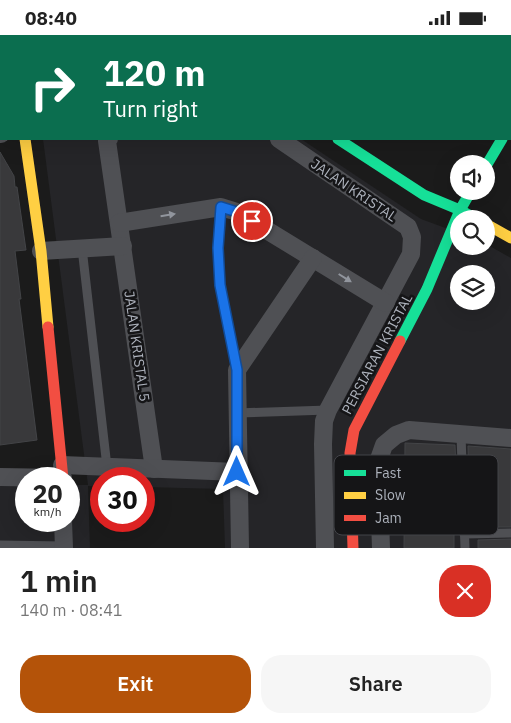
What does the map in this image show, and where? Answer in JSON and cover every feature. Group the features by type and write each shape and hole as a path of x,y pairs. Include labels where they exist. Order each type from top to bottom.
{"street":[{"path":"25,140 41,251 62,467"},
{"path":"108,140 119,223 221,207 237,212 386,303"},
{"name":"JALAN KRISTAL","path":"280,140 408,227 412,237 411,254 326,416"},
{"path":"340,140 424,195 460,210"},
{"path":"492,155 501,140"},
{"name":"PERSIARAN KRISTAL","path":"460,210 466,200"},
{"name":"JALAN KRISTAL 5","path":"119,223 154,467"},
{"path":"495,229 511,238"},
{"name":"PERSIARAN KRISTAL","path":"350,455 354,430 427,289 450,234"},
{"path":"41,251 123,246"},
{"path":"240,548 237,472 237,370 313,258"},
{"path":"325,548 323,444 326,416 354,430"},
{"path":"380,455 384,445 396,435 409,430 511,437"},
{"path":"155,469 237,472"},
{"path":"0,477 15,476"},
{"path":"63,532 64,547"},
{"name":"PERSIARAN KRISTAL","path":"353,535 353,548"},
{"path":"381,535 381,548"}],"lane":[{"path":"221,207 218,248 220,285 237,370"},
{"path":"82,248 107,467"},
{"path":"237,413 326,416"},
{"path":"461,435 462,455"},
{"path":"498,533 511,533"},
{"path":"464,535 465,548"},
{"path":"0,545 64,547"}],"shaded area":[{"path":"43,140 302,140 421,219 450,230 450,255 495,255 495,249 511,258 511,548 225,548 223,489 155,487 155,467 90,467 90,486 88,486 90,548 0,548 0,486 15,486 15,532 80,532 80,485 88,485"}],"building":[{"path":"0,152 14,176 15,187 17,187 26,250 15,251 21,299 19,299 37,440 0,445"},
{"path":"405,443 455,445 455,455 405,455"},
{"path":"468,446 511,449 511,527 498,527 498,455 468,455"},
{"path":"404,535 454,535 454,548 404,548"},
{"path":"511,539 511,548 478,548 478,540"}],"traffic: fast":[{"path":"340,140 424,195 460,210"},
{"path":"493,155 501,140"},
{"path":"400,341 427,289 466,200"}],"traffic: slow":[{"path":"25,140 41,251 48,327"},
{"path":"495,229 511,238"}],"traffic: jam":[{"path":"48,327 62,467"},
{"path":"350,455 354,430 400,341"},
{"path":"353,535 353,548"}],"route":[{"path":"237,472 237,370 220,285 218,248 221,207 237,212 252,221"}]}
